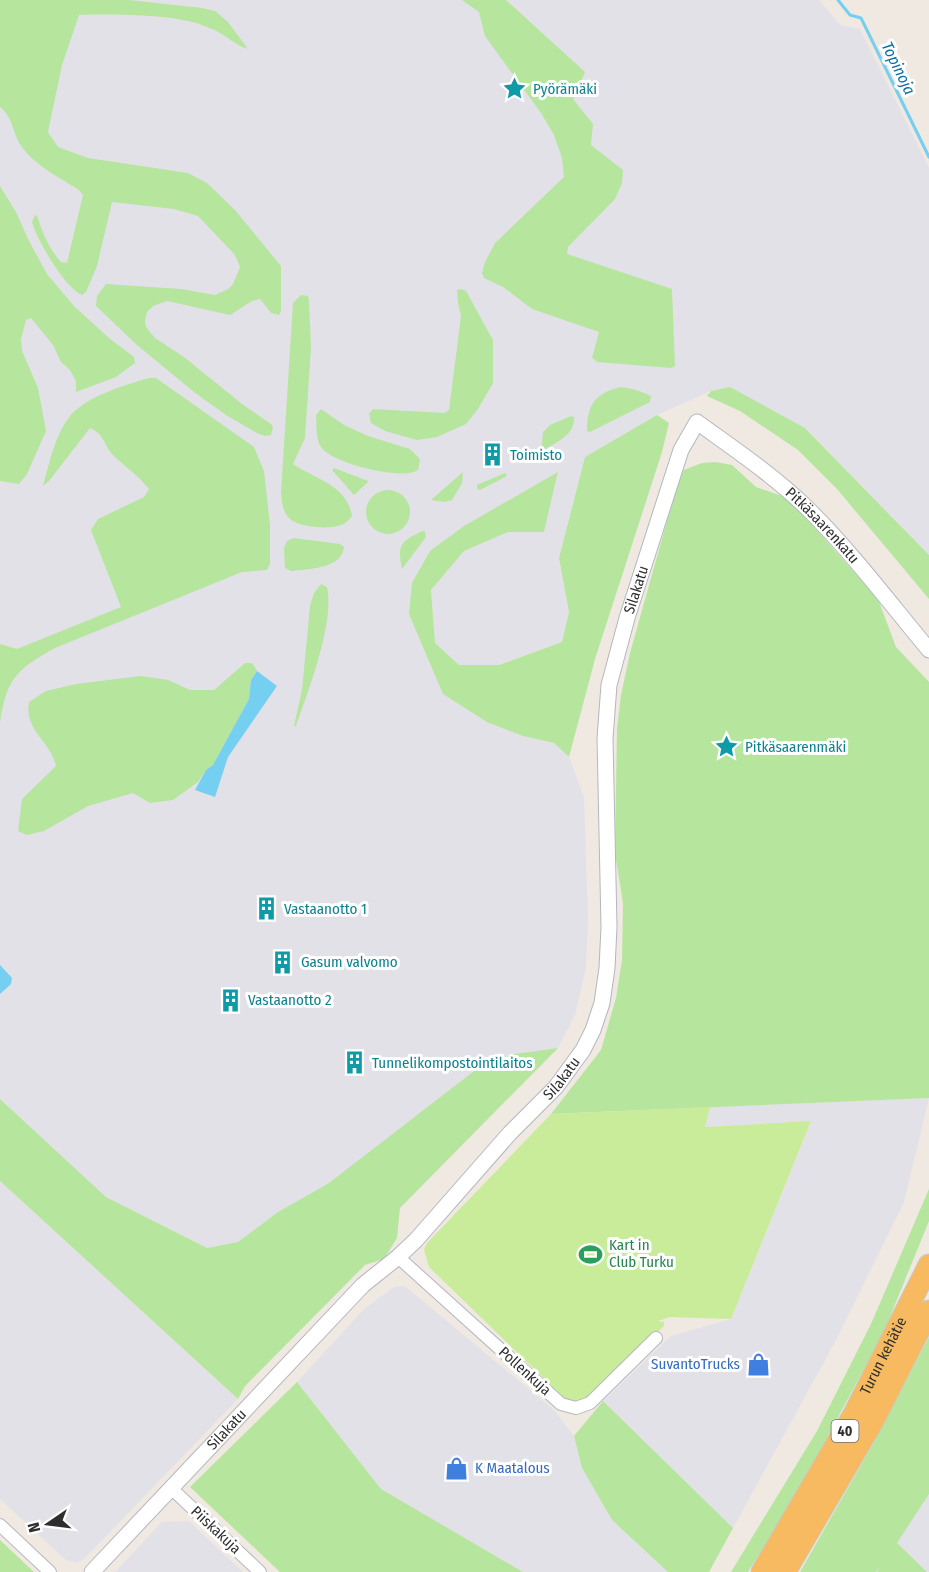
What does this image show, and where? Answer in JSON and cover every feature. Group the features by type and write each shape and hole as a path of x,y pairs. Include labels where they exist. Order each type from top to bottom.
{"highway":[{"path":"919,1286 929,1250"},
{"name":"Turun kehätie","path":"762,1572 854,1414 929,1265"},
{"name":"Turun kehätie","path":"785,1572 872,1423 929,1311"}],"street":[{"name":"Pitkäsaarenkatu","path":"697,422 760,467 804,505 929,650"},
{"name":"Silakatu","path":"92,1572 363,1285 398,1257 571,1069 583,1050 598,1016 605,983 608,937 605,738 609,685 627,618 681,450 697,422"},
{"name":"Pollenkuja","path":"398,1257 561,1404 576,1408 590,1403 656,1338"},
{"name":"Piiskakuja","path":"172,1489 260,1572"},
{"path":"0,1525 50,1572"}],"shaded area":[{"path":"0,0 819,0 840,25 860,29 929,168 929,555 809,431 730,387 711,391 657,415 585,457 559,558 569,612 562,642 498,665 459,665 435,643 431,590 464,551 508,532 544,532 558,473 412,583 443,694 523,736 554,743 569,757 584,797 588,917 586,968 575,1015 558,1048 514,1054 329,1183 278,1212 238,1242 207,1248 106,1197 0,1099"},
{"path":"929,1098 904,1202 835,1342 733,1528 603,1401 671,1336 731,1319 811,1122 704,1127 710,1107"},
{"path":"0,1181 238,1399 84,1559 77,1563 66,1560 0,1499"},
{"path":"405,1286 554,1410 574,1436 582,1468 612,1520 668,1572 523,1572 381,1489 297,1382 365,1308 394,1287"},
{"path":"929,1494 929,1572 876,1572 896,1543"},
{"path":"189,1521 243,1572 115,1572 162,1522"}],"green space":[{"path":"0,0 129,0 202,8 215,11 228,22 248,49 215,30 186,21 140,15 79,15 62,65 48,132 58,147 88,158 188,173 207,183 235,210 281,266 281,311 279,315 271,313 260,299 252,301 230,315 167,301 153,306 147,312 145,321 146,327 155,338 184,357 242,404 271,424 273,427 271,435 265,436 257,433 226,415 194,392 137,345 96,306 97,296 106,284 181,289 215,295 228,289 233,284 240,267 235,255 198,216 174,209 112,202 97,266 86,292 82,295 75,291 52,263 32,222 35,215 53,251 61,262 67,263 83,195 39,164 25,151 17,139 10,120 0,107"},
{"path":"462,0 506,0 585,72 573,99 593,124 591,145 623,170 622,183 615,199 568,247 567,254 672,289 675,366 671,368 597,362 592,358 599,332 532,309 503,287 484,278 482,273 485,262 495,243 564,177 562,158 554,135 541,113 485,36 479,12"},
{"path":"0,186 16,212 47,274 74,306 134,357 135,363 116,377 76,392 76,381 70,370 61,362 53,345 31,318 26,320 21,339 22,351 38,388 46,431 27,474 19,484 0,481"},
{"path":"457,290 466,291 493,340 493,383 478,409 466,424 437,437 417,440 385,431 371,423 369,414 373,409 445,413 449,410 461,316"},
{"path":"301,295 308,296 309,300 311,347 305,438 293,464 329,484 344,497 352,516 344,524 336,527 314,527 294,522 285,513 282,503 293,303"},
{"path":"149,378 156,378 254,447 264,471 270,525 270,564 267,570 242,572 42,655 22,669 10,685 0,723 0,644 17,649 121,607 91,530 98,519 144,497 149,489 112,454 98,433 90,428 43,486 56,441 70,416 96,397"},
{"path":"621,387 651,396 650,402 590,432 587,431 587,422 594,401 605,393"},
{"path":"730,387 805,428 929,555 929,599 837,489 798,450 740,411 707,396 711,391"},
{"path":"321,409 344,425 368,436 410,449 420,459 418,470 410,473 383,472 352,464 327,453 321,447 317,436 316,415"},
{"path":"657,415 669,423 662,452 595,659 569,757 554,743 523,736 487,722 443,694 409,614 412,583 430,551 464,526 558,472 544,532 508,532 464,551 431,590 435,643 459,665 499,665 562,642 569,612 559,558 585,457"},
{"path":"571,416 574,417 574,423 569,433 544,450 543,432 550,425"},
{"path":"715,462 732,465 756,487 782,496 798,509 878,599 896,647 929,682 929,1098 551,1114 601,1050 616,998 622,960 623,903 615,853 617,729 630,653 681,471 702,463"},
{"path":"334,468 368,482 354,495 332,470"},
{"path":"463,472 462,483 452,500 444,502 431,500"},
{"path":"505,473 507,476 480,490 477,489 477,485"},
{"path":"388,490 397,491 404,496 409,503 409,521 404,528 397,533 388,534 379,533 372,528 367,521 366,512 367,503 372,496 379,491"},
{"path":"423,531 426,537 402,569 400,554 402,544"},
{"path":"294,538 340,544 344,547 342,554 331,564 291,571 285,568 284,548 287,541"},
{"path":"321,584 327,587 328,602 324,637 307,694 296,726 294,726 302,690 310,606 314,593"},
{"path":"245,663 252,663 257,671 251,680 249,699 213,765 206,770 198,782 173,800 150,803 133,793 88,806 44,831 27,835 18,831 22,799 56,766 49,750 30,721 29,702 46,691 76,684 141,676 168,680 190,690 214,690"},
{"path":"558,1048 400,1208 397,1238 384,1259 365,1265 245,1386 238,1399 0,1181 0,1099 106,1197 207,1248 238,1242 278,1212 329,1183 478,1068 514,1054"},
{"name":"Kart in Club Turku","path":"710,1107 705,1127 811,1121 731,1319 670,1317 658,1321 664,1322 664,1326 588,1397 576,1402 567,1400 429,1267 424,1250 427,1243 551,1114"},
{"path":"929,1189 929,1221 885,1329 776,1528 748,1572 731,1572 817,1431 871,1324"},
{"path":"929,1337 929,1494 897,1543 927,1572 877,1572 881,1566 876,1572 800,1572 873,1444"},
{"path":"297,1382 381,1489 523,1572 280,1572 190,1487"},
{"path":"603,1401 733,1528 709,1572 668,1572 612,1520 582,1468 574,1436"},
{"path":"0,1540 34,1572 0,1572"}],"water":[{"path":"257,671 277,686 228,757 215,797 195,790 206,770 213,765 249,699 251,680"},
{"path":"0,965 12,978 11,984 0,994"}],"waterway":[{"name":"Topinoja","path":"838,0 850,15 861,18 929,157"}],"place":[{"name":"Pyörämäki","path":"515,89"},
{"name":"Toimisto","path":"492,455"},
{"name":"Pitkäsaarenmäki","path":"727,747"},
{"name":"Vastaanotto 1","path":"266,909"},
{"name":"Gasum valvomo","path":"283,962"},
{"name":"Vastaanotto 2","path":"230,1000"},
{"name":"Tunnelikompostointilaitos","path":"354,1063"},
{"name":"Kart in Club Turku","path":"591,1254"},
{"name":"SuvantoTrucks","path":"758,1364"},
{"name":"K Maatalous","path":"457,1468"}]}
